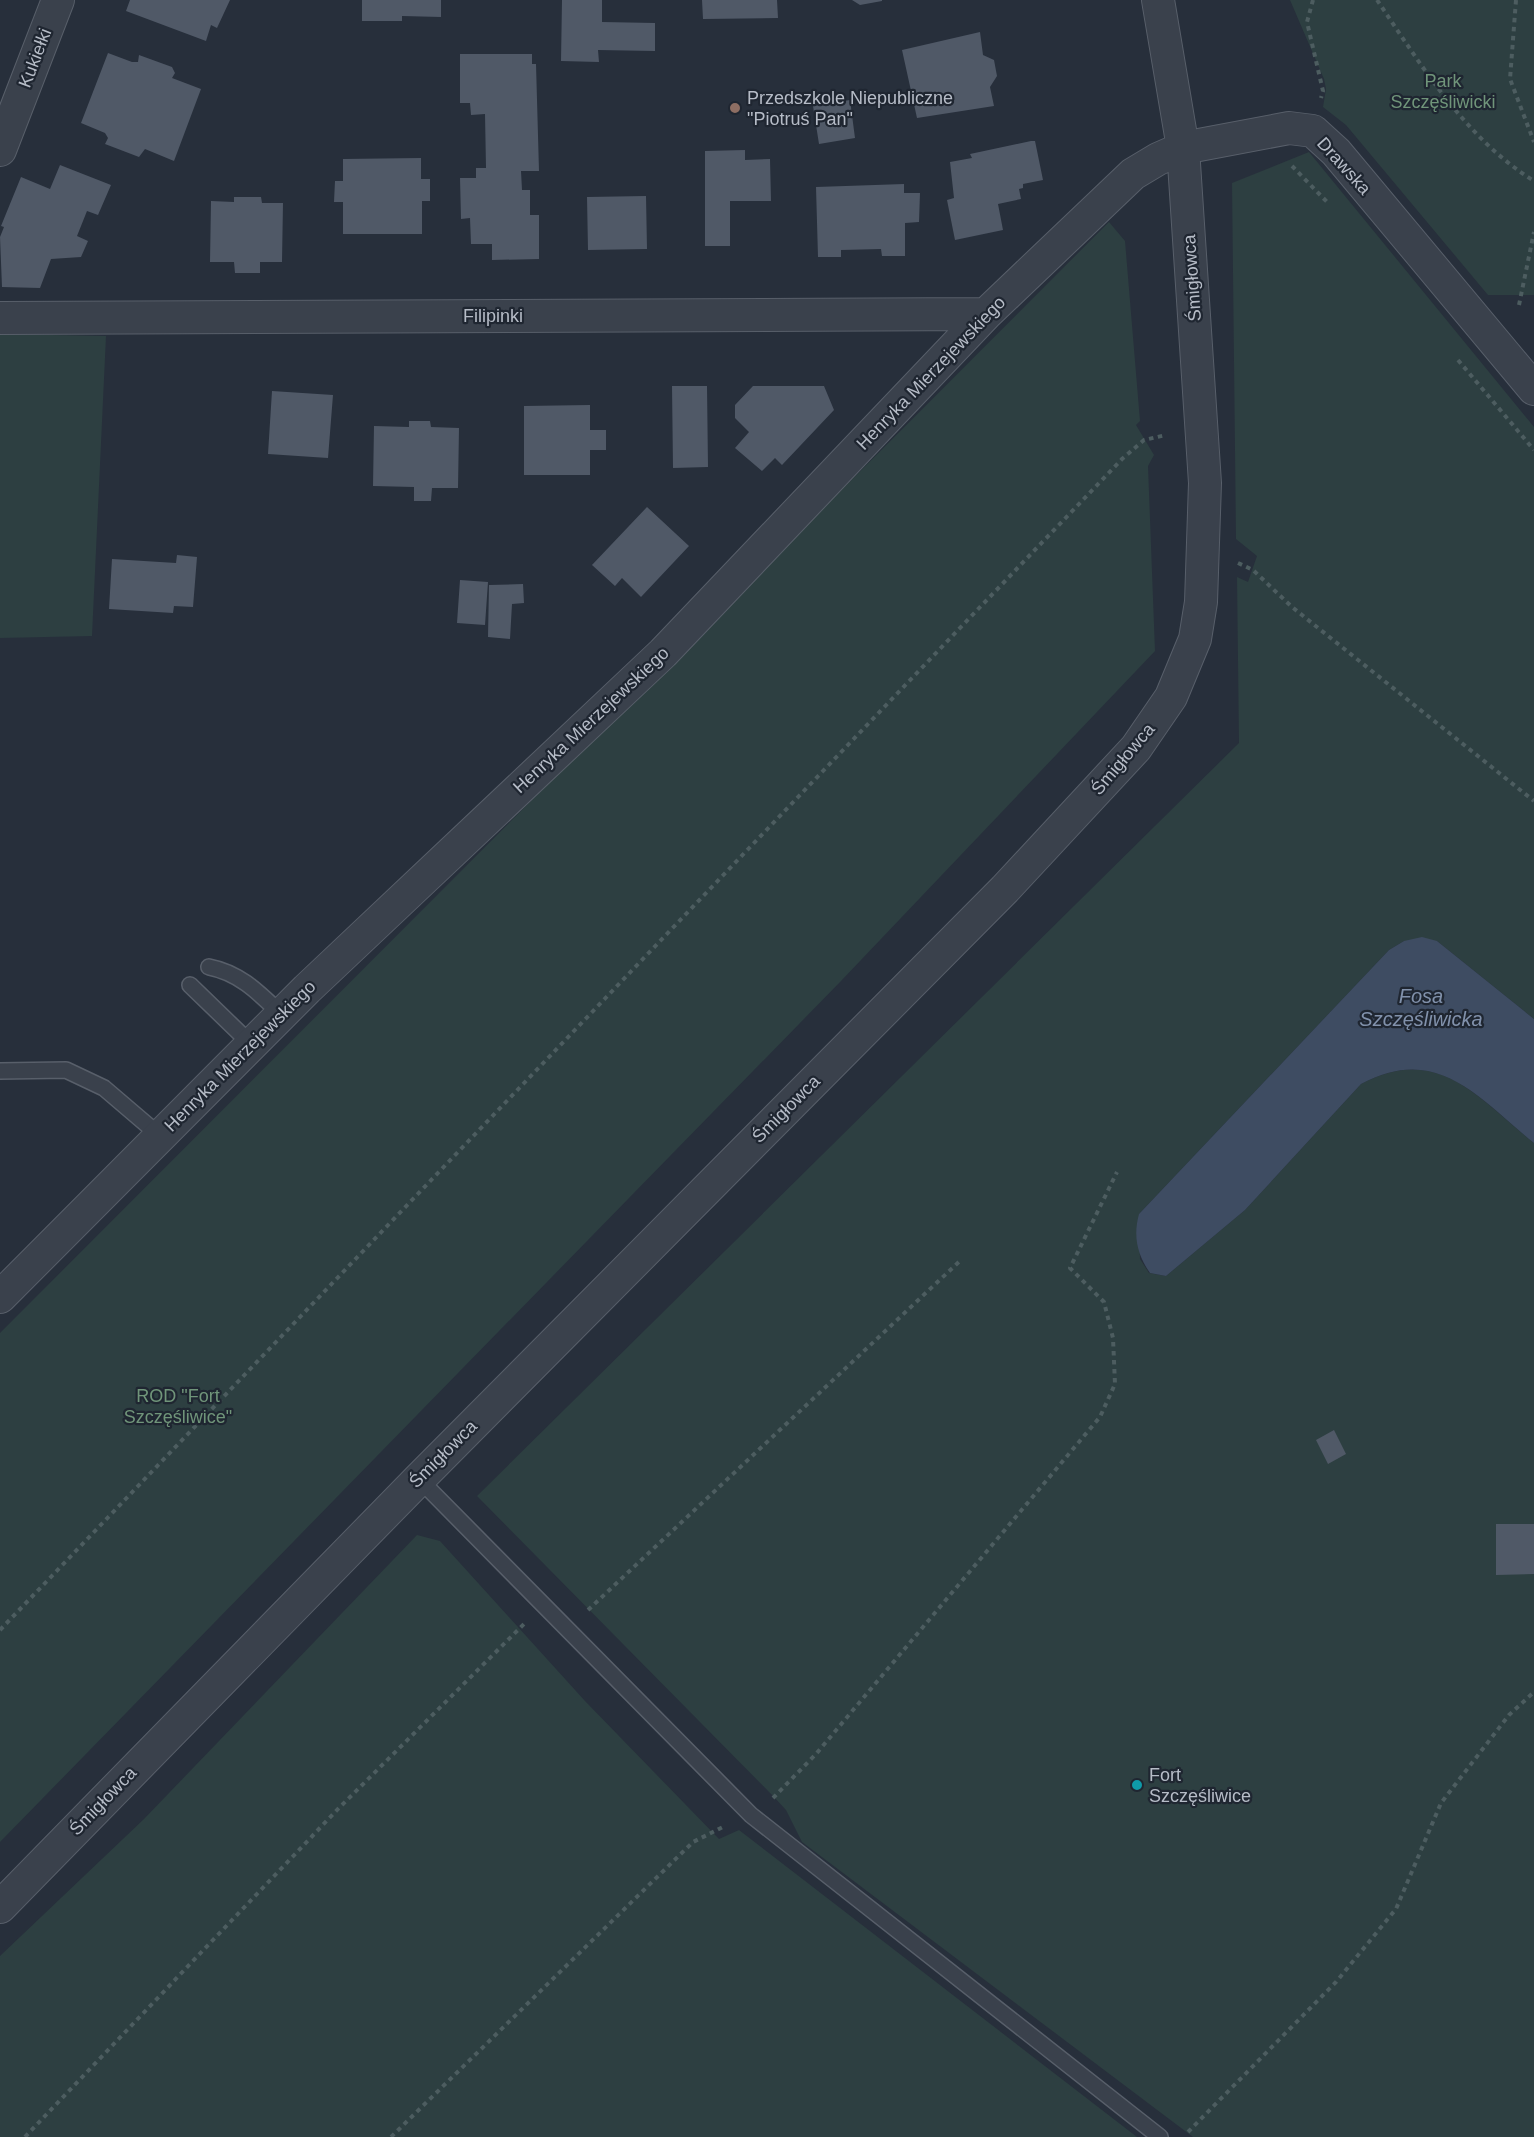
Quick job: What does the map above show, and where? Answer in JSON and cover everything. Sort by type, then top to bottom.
[{"type":"street","name":"Kukiełki","points":[[0,150],[58,0]]},
{"type":"street","points":[[1158,0],[1184,148]]},
{"type":"street","name":"Drawska","points":[[1184,148],[1289,128],[1313,131],[1336,153],[1528,371]]},
{"type":"street","name":"Henryka Mierzejewskiego","points":[[0,1297],[287,1009],[663,653],[986,315],[1133,174],[1158,159],[1184,148]]},
{"type":"street","name":"Śmigłowca","points":[[0,1907],[419,1479],[1005,889],[1136,748],[1171,697],[1195,639],[1204,561],[1204,483],[1184,148]]},
{"type":"street","name":"Filipinki","points":[[0,318],[986,315]]},
{"type":"lane","points":[[209,967],[226,970],[287,1009]]},
{"type":"lane","points":[[190,985],[251,1044]]},
{"type":"lane","points":[[0,1071],[66,1070],[104,1088],[159,1135]]},
{"type":"lane","points":[[419,1479],[751,1815],[1160,2137]]},
{"type":"path","points":[[1314,0],[1307,22],[1323,92],[1321,100]]},
{"type":"path","points":[[1377,0],[1445,98],[1504,163],[1534,181]]},
{"type":"path","points":[[1516,0],[1510,79],[1534,142]]},
{"type":"path","points":[[1519,305],[1534,232]]},
{"type":"path","points":[[0,1630],[1122,459],[1144,440]]},
{"type":"path","points":[[1252,570],[1292,607],[1534,801]]},
{"type":"path","points":[[774,1797],[816,1754],[1100,1417],[1115,1384],[1113,1338],[1104,1302],[1070,1268],[1117,1172]]},
{"type":"path","points":[[588,1609],[962,1259]]},
{"type":"path","points":[[25,2137],[339,1808],[520,1628]]},
{"type":"path","points":[[1183,2137],[1336,1982],[1396,1909],[1441,1803],[1509,1714],[1534,1692]]},
{"type":"path","points":[[391,2137],[693,1842],[712,1832]]},
{"type":"green space","name":"Park Szczęśliwicki","points":[[1290,0],[1534,0],[1534,295],[1488,295],[1346,125],[1323,107],[1326,89],[1324,79]]},
{"type":"green space","points":[[1309,152],[1534,427],[1534,1019],[1437,941],[1404,941],[1389,950],[1139,1214],[1140,1259],[1149,1273],[1166,1276],[1245,1210],[1361,1084],[1388,1073],[1412,1069],[1435,1073],[1455,1081],[1475,1093],[1534,1143],[1534,2137],[1193,2137],[802,1842],[786,1810],[774,1797],[477,1496],[1239,743],[1237,577],[1248,582],[1257,556],[1236,539],[1232,183]]},
{"type":"green space","name":"ROD \"Fort Szczęśliwice\"","points":[[1109,222],[1125,241],[1140,421],[1136,425],[1154,455],[1148,466],[1155,651],[841,981],[0,1842],[0,1333]]},
{"type":"green space","points":[[0,334],[106,336],[92,636],[0,638]]},
{"type":"green space","points":[[417,1535],[440,1541],[585,1701],[719,1839],[739,1830],[1137,2137],[0,2137],[0,1956],[144,1819]]},
{"type":"water","name":"Fosa Szczęśliwicka","points":[[1422,937],[1437,941],[1534,1019],[1534,1143],[1475,1094],[1455,1081],[1435,1073],[1413,1070],[1388,1073],[1361,1084],[1245,1210],[1166,1276],[1150,1273],[1137,1245],[1136,1230],[1139,1214],[1389,950],[1404,941]]},
{"type":"building","points":[[130,0],[230,0],[217,28],[211,25],[206,41],[126,11]]},
{"type":"building","points":[[362,0],[441,0],[441,17],[402,16],[402,21],[362,21]]},
{"type":"building","points":[[562,0],[602,0],[602,22],[655,23],[655,51],[598,50],[599,62],[561,61]]},
{"type":"building","points":[[702,0],[777,0],[778,18],[703,19]]},
{"type":"building","points":[[852,0],[882,0],[882,1],[860,5]]},
{"type":"building","points":[[980,32],[983,55],[994,60],[997,76],[990,87],[994,106],[917,118],[902,50]]},
{"type":"building","points":[[108,53],[132,62],[138,62],[139,55],[172,67],[175,73],[172,78],[201,89],[174,161],[145,149],[139,157],[105,144],[108,138],[105,133],[81,123]]},
{"type":"building","points":[[460,54],[532,54],[532,64],[536,64],[539,171],[521,171],[522,190],[530,190],[530,215],[539,215],[539,259],[492,260],[492,244],[471,244],[470,218],[461,219],[460,178],[476,178],[476,168],[486,168],[485,114],[471,115],[470,103],[460,103]]},
{"type":"building","points":[[850,100],[855,138],[819,144],[813,106]]},
{"type":"building","points":[[1035,141],[1043,180],[1023,184],[1023,188],[1019,189],[1021,199],[998,204],[1003,230],[955,240],[947,200],[954,198],[950,162],[972,158],[970,154]]},
{"type":"building","points":[[745,150],[745,160],[770,159],[771,201],[730,201],[730,246],[705,246],[705,151]]},
{"type":"building","points":[[421,158],[421,179],[430,179],[430,201],[422,201],[422,234],[343,234],[343,202],[334,202],[335,181],[343,181],[343,159]]},
{"type":"building","points":[[60,165],[111,185],[98,215],[87,211],[77,236],[88,241],[81,257],[51,259],[40,288],[2,287],[0,237],[4,227],[1,226],[21,177],[50,189]]},
{"type":"building","points":[[904,184],[904,193],[920,193],[919,222],[905,223],[905,256],[882,256],[881,249],[841,250],[841,257],[818,257],[816,187]]},
{"type":"building","points":[[646,196],[647,249],[588,250],[587,197]]},
{"type":"building","points":[[234,197],[261,197],[262,203],[283,203],[282,262],[260,262],[260,273],[235,273],[234,262],[210,262],[211,201],[234,202]]},
{"type":"building","points":[[672,386],[707,386],[708,467],[673,468]]},
{"type":"building","points":[[753,386],[824,386],[834,410],[782,465],[775,458],[762,471],[735,448],[749,432],[735,418],[735,405]]},
{"type":"building","points":[[272,391],[333,395],[328,458],[268,454]]},
{"type":"building","points":[[590,405],[590,430],[606,430],[606,450],[590,450],[590,475],[524,475],[524,406]]},
{"type":"building","points":[[409,421],[430,421],[431,427],[459,428],[458,488],[432,488],[431,501],[414,501],[414,487],[373,486],[374,426],[409,427]]},
{"type":"building","points":[[647,507],[689,546],[641,597],[622,578],[615,586],[592,565]]},
{"type":"building","points":[[177,555],[197,557],[193,607],[174,606],[173,613],[109,609],[112,559],[176,563]]},
{"type":"building","points":[[460,580],[488,582],[485,625],[457,623]]},
{"type":"building","points":[[523,584],[524,603],[512,604],[510,639],[488,637],[489,585]]},
{"type":"building","points":[[1334,1430],[1346,1454],[1328,1464],[1316,1440]]},
{"type":"building","points":[[1496,1524],[1534,1524],[1534,1574],[1496,1575]]},
{"type":"place","name":"Przedszkole Niepubliczne \"Piotruś Pan\"","points":[[735,108]]},
{"type":"place","name":"Fort Szczęśliwice","points":[[1137,1785]]}]
